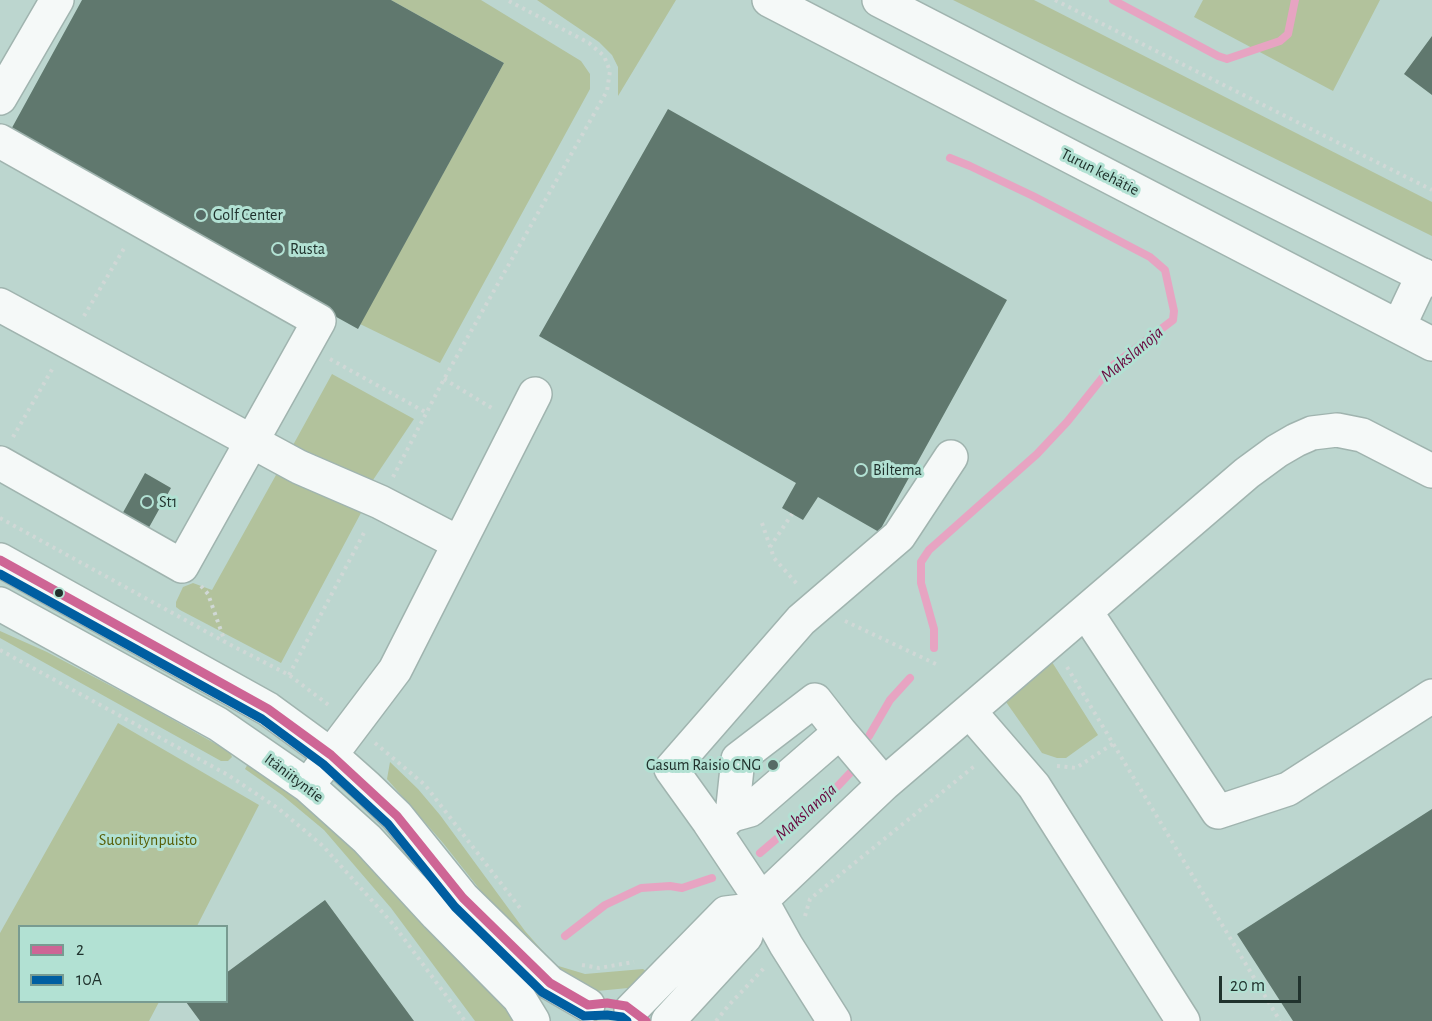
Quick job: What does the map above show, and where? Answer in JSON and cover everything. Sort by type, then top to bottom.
[{"type":"main road","points":[[0,98],[57,0]]},
{"type":"main road","name":"Turun kehätie","points":[[769,0],[1432,344]]},
{"type":"main road","points":[[879,0],[1427,278],[1399,327]]},
{"type":"main road","points":[[0,141],[319,321],[182,566],[0,464]]},
{"type":"main road","points":[[0,305],[299,468],[381,502],[459,543]]},
{"type":"main road","points":[[308,786],[395,670],[534,394]]},
{"type":"main road","points":[[0,560],[268,709],[331,755],[368,786],[397,816],[463,898],[550,983],[575,1013],[607,1002],[626,1006],[638,1015],[663,975],[726,913],[756,905],[884,784],[1247,473],[1296,440],[1312,433],[1337,430],[1362,435],[1432,471]]},
{"type":"main road","points":[[834,1021],[786,945],[756,905],[723,822],[671,769],[801,620],[899,536],[951,457]]},
{"type":"main road","name":"Itäniityntie","points":[[0,604],[218,724],[308,786],[367,839],[437,915],[519,998],[533,1021]]},
{"type":"main road","points":[[1086,612],[1218,812],[1288,789],[1432,696]]},
{"type":"main road","points":[[723,822],[738,759],[815,700],[884,784]]},
{"type":"main road","points":[[970,712],[1034,786],[1183,1021]]},
{"type":"main road","points":[[723,822],[750,810],[840,732]]},
{"type":"main road","points":[[669,1021],[746,936],[756,905]]},
{"type":"path","points":[[289,675],[444,379],[607,91],[610,71],[604,56],[589,43],[507,0]]},
{"type":"path","points":[[1055,0],[1432,190]]},
{"type":"path","points":[[444,379],[519,424]]},
{"type":"path","points":[[770,547],[792,514]]},
{"type":"path","points":[[0,518],[289,675],[318,697]]},
{"type":"path","points":[[182,566],[208,594],[225,642]]},
{"type":"path","points":[[0,650],[228,776],[279,809],[323,846],[393,924],[465,1021]]},
{"type":"path","points":[[1063,661],[1280,1021]]},
{"type":"path","points":[[1049,765],[1076,768],[1114,743]]},
{"type":"path","points":[[716,1021],[801,928],[810,899],[1000,745]]},
{"type":"path","points":[[394,758],[425,785],[525,915]]},
{"type":"path","points":[[573,964],[599,968],[645,962],[663,975]]},
{"type":"green space","points":[[391,0],[481,0],[581,61],[590,74],[590,89],[440,363],[360,324],[504,63]]},
{"type":"green space","points":[[537,0],[676,0],[618,96],[618,67],[612,55],[599,42]]},
{"type":"green space","points":[[953,0],[1034,0],[1432,202],[1432,236]]},
{"type":"green space","points":[[1203,0],[1380,0],[1333,91],[1194,17]]},
{"type":"green space","points":[[332,374],[414,419],[371,483],[292,447]]},
{"type":"green space","points":[[276,475],[289,477],[362,511],[281,663],[176,607],[183,587],[193,583],[212,590]]},
{"type":"green space","points":[[0,631],[47,652],[145,704],[230,752],[232,757],[228,761],[221,761],[0,638]]},
{"type":"green space","points":[[1052,662],[1098,735],[1066,758],[1057,758],[1042,753],[1006,702]]},
{"type":"green space","name":"Suoniitynpuisto","points":[[118,723],[259,805],[198,925],[18,925],[18,1003],[158,1003],[149,1021],[0,1021],[0,933]]},
{"type":"green space","points":[[249,762],[329,820],[482,974],[517,1021],[475,1021],[391,908],[324,830],[282,795],[245,769]]},
{"type":"green space","points":[[390,762],[418,789],[440,815],[525,931],[555,965],[585,974],[643,969],[649,973],[628,988],[597,991],[571,987],[511,929],[443,843],[387,779]]},
{"type":"building","points":[[82,0],[391,0],[504,63],[358,329],[8,135]]},
{"type":"building","points":[[1432,36],[1432,95],[1404,74]]},
{"type":"building","name":"Biltema","points":[[668,109],[1007,300],[879,532],[818,497],[803,520],[782,508],[796,483],[539,336]]},
{"type":"building","points":[[145,473],[171,488],[142,540],[116,525]]},
{"type":"building","points":[[1432,809],[1432,1021],[1293,1021],[1237,934]]},
{"type":"building","points":[[325,900],[414,1021],[200,1021],[187,1003],[228,1003],[228,972]]},
{"type":"waterway","name":"Makslanoja","points":[[1113,0],[1227,59],[1280,41],[1288,34],[1295,0]]},
{"type":"waterway","name":"Makslanoja","points":[[934,648],[934,629],[921,583],[921,562],[929,550],[1037,454],[1067,422],[1111,367],[1173,320],[1174,311],[1165,270],[1150,257],[1033,196],[950,158]]},
{"type":"waterway","name":"Makslanoja","points":[[869,736],[890,700],[910,678]]},
{"type":"waterway","name":"Makslanoja","points":[[760,853],[835,789],[852,771]]},
{"type":"waterway","name":"Makslanoja","points":[[565,936],[605,905],[641,888],[670,886],[682,888],[712,878]]},
{"type":"transit line","name":"2","points":[[0,560],[268,709],[331,755],[397,816],[463,898],[550,983],[588,1005],[607,1003],[626,1006],[646,1021]]},
{"type":"transit line","name":"10A","points":[[0,574],[262,719],[323,764],[388,824],[455,907],[542,992],[584,1016],[607,1015],[622,1017],[627,1021]]},
{"type":"place","name":"Golf Center","points":[[201,215]]},
{"type":"place","name":"Rusta","points":[[278,249]]},
{"type":"place","name":"Biltema","points":[[861,470]]},
{"type":"place","name":"St1","points":[[147,502]]},
{"type":"place","name":"Gasum Raisio CNG","points":[[773,765]]}]
